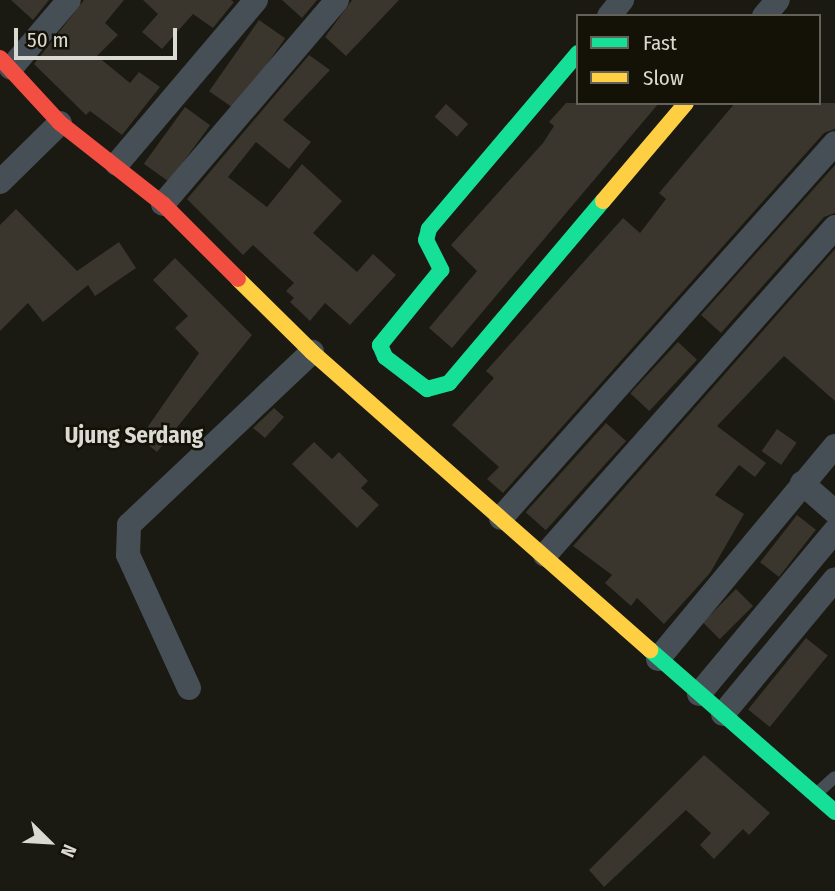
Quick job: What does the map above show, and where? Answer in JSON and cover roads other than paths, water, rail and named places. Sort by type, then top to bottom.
[{"type":"main road","points":[[576,55],[429,229],[426,240],[441,270],[380,345],[385,357],[428,389],[449,383],[680,105]]},
{"type":"main road","points":[[6,63],[60,123],[117,164],[163,204],[312,352],[835,812]]},
{"type":"street","points":[[6,63],[69,0]]},
{"type":"street","points":[[117,164],[256,0]]},
{"type":"street","points":[[163,204],[337,0]]},
{"type":"street","points":[[611,14],[622,0]]},
{"type":"street","points":[[766,14],[778,0]]},
{"type":"street","points":[[0,182],[60,123]]},
{"type":"street","points":[[501,518],[835,143]]},
{"type":"street","points":[[545,555],[835,227]]},
{"type":"street","points":[[188,688],[128,555],[129,525],[312,352]]},
{"type":"street","points":[[658,659],[835,446]]},
{"type":"street","points":[[802,483],[835,512]]},
{"type":"street","points":[[699,694],[835,531]]},
{"type":"street","points":[[723,714],[835,579]]},
{"type":"lane","points":[[816,794],[835,777]]},
{"type":"district","name":"Ujung Serdang","points":[[134,435]]}]
